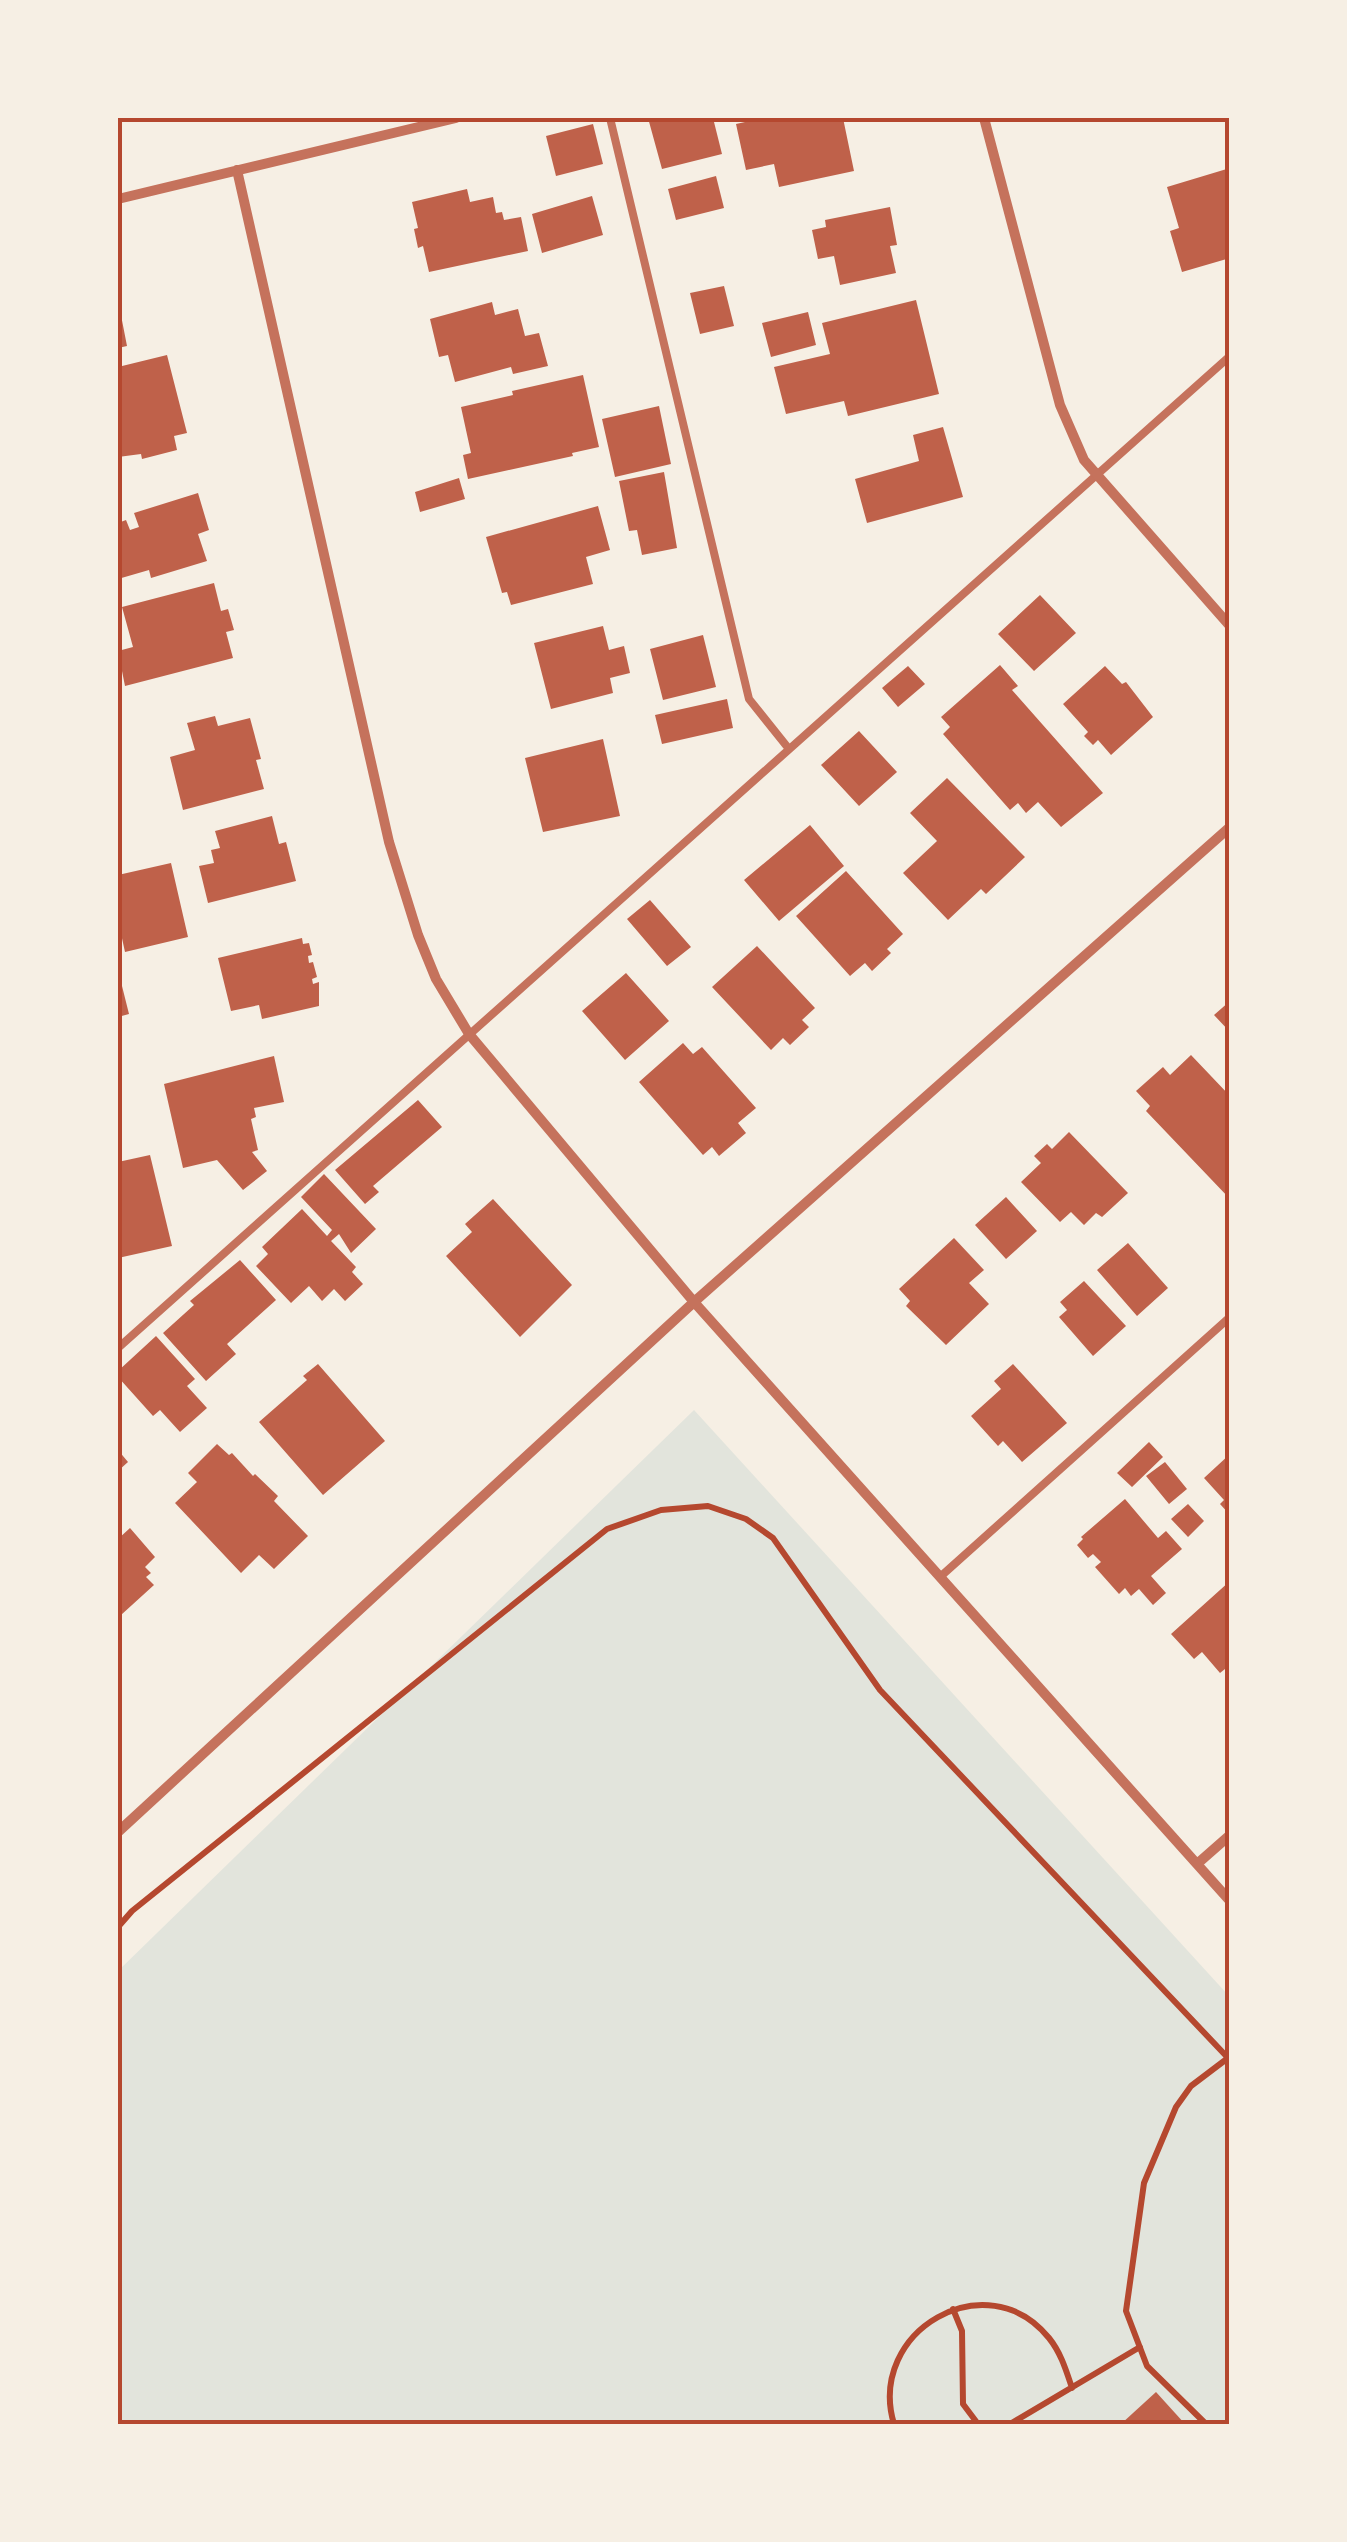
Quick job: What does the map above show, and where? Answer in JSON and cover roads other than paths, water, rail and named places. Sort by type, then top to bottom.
[{"type":"street","points":[[118,198],[456,118]]},
{"type":"street","points":[[984,118],[1060,405],[1084,460],[1230,626]]},
{"type":"street","points":[[238,170],[389,842],[436,979],[468,1034],[694,1302],[1230,1901]]},
{"type":"street","points":[[118,1832],[694,1302],[1230,827]]},
{"type":"street","points":[[1197,1864],[1230,1835]]},
{"type":"lane","points":[[610,118],[749,699],[789,749]]},
{"type":"lane","points":[[118,1348],[1230,356]]},
{"type":"lane","points":[[940,1577],[1230,1317]]}]
